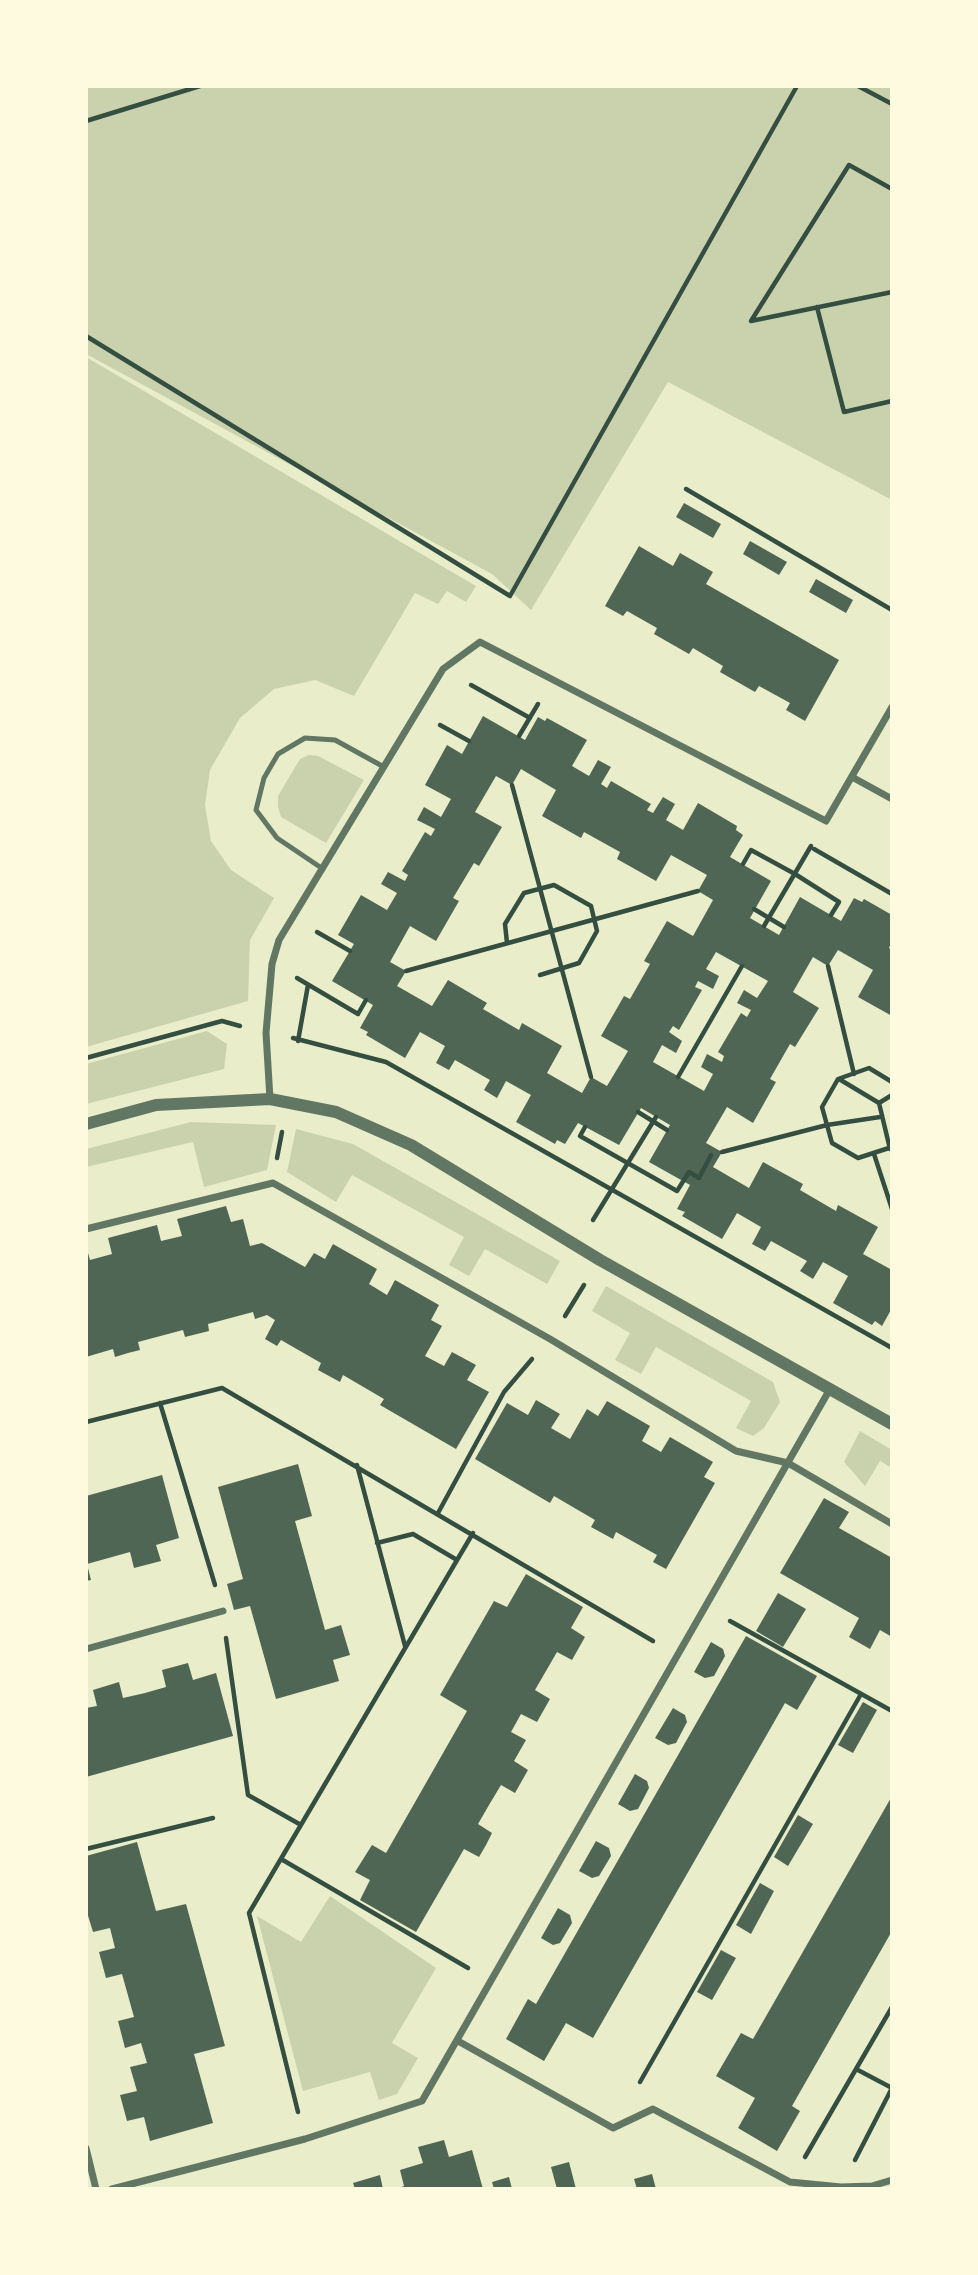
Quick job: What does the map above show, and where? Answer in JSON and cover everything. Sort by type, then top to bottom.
[{"type":"street","points":[[270,1099],[266,1033],[272,964],[279,940],[443,669],[480,642],[826,821],[892,707]]},
{"type":"street","points":[[852,776],[892,799]]},
{"type":"street","points":[[86,1124],[156,1105],[270,1099],[336,1112],[411,1145],[600,1260],[892,1424]]},
{"type":"street","points":[[86,1228],[273,1183],[550,1339],[736,1451],[788,1463],[892,1524]]},
{"type":"street","points":[[112,2189],[305,2139],[422,2101],[830,1389]]},
{"type":"street","points":[[86,1649],[223,1611]]},
{"type":"street","points":[[458,2041],[613,2128],[653,2109],[790,2182],[841,2187],[872,2186],[892,2180]]},
{"type":"street","points":[[86,2148],[96,2189]]},
{"type":"lane","points":[[323,869],[276,838],[256,810],[264,778],[273,762],[278,754],[304,738],[335,740],[384,766]]},
{"type":"path","points":[[86,121],[200,86]]},
{"type":"path","points":[[86,336],[510,596],[797,86]]},
{"type":"path","points":[[858,86],[892,104]]},
{"type":"path","points":[[892,189],[849,165],[751,321],[892,292]]},
{"type":"path","points":[[817,307],[844,412],[892,401]]},
{"type":"path","points":[[686,489],[892,610]]},
{"type":"path","points":[[443,669],[530,718]]},
{"type":"path","points":[[519,736],[551,681]]},
{"type":"path","points":[[512,785],[591,1077]]},
{"type":"path","points":[[764,926],[826,821]]},
{"type":"path","points":[[811,847],[892,894]]},
{"type":"path","points":[[743,864],[751,850],[795,874],[839,902],[831,915]]},
{"type":"path","points":[[507,943],[505,924],[524,893],[554,885],[591,906],[597,932],[579,963],[540,975]]},
{"type":"path","points":[[405,971],[698,891]]},
{"type":"path","points":[[754,909],[784,927]]},
{"type":"path","points":[[292,917],[350,951]]},
{"type":"path","points":[[272,964],[358,1014],[366,1000]]},
{"type":"path","points":[[678,1077],[742,966]]},
{"type":"path","points":[[828,966],[854,1074]]},
{"type":"path","points":[[86,1058],[222,1021],[386,1062],[892,1348]]},
{"type":"path","points":[[879,1102],[880,1117],[891,1149],[858,1158],[832,1143],[822,1107],[838,1079],[869,1069],[892,1082]]},
{"type":"path","points":[[838,1079],[879,1102]]},
{"type":"path","points":[[879,1102],[892,1095]]},
{"type":"path","points":[[638,1112],[654,1119],[667,1130]]},
{"type":"path","points":[[722,1152],[827,1125],[880,1117]]},
{"type":"path","points":[[578,1246],[654,1119]]},
{"type":"path","points":[[585,1127],[580,1136],[677,1191],[689,1172],[699,1178],[711,1155]]},
{"type":"path","points":[[874,1154],[892,1209]]},
{"type":"path","points":[[438,1513],[504,1392],[550,1339],[600,1260]]},
{"type":"path","points":[[86,1422],[222,1388],[678,1655]]},
{"type":"path","points":[[357,1465],[405,1647]]},
{"type":"path","points":[[305,2139],[249,1913],[473,1533]]},
{"type":"path","points":[[377,1543],[414,1534],[457,1560]]},
{"type":"path","points":[[705,1606],[892,1711]]},
{"type":"path","points":[[613,2128],[861,1694]]},
{"type":"path","points":[[86,1849],[213,1818]]},
{"type":"path","points":[[281,1859],[492,1982]]},
{"type":"path","points":[[790,2182],[892,2007]]},
{"type":"path","points":[[841,2187],[892,2088],[856,2069]]},
{"type":"green space","points":[[86,86],[892,86],[892,500],[668,382],[531,610],[492,574],[86,354]]},
{"type":"green space","points":[[86,357],[476,586],[466,602],[447,591],[438,604],[415,593],[354,696],[315,680],[274,689],[240,718],[210,770],[205,805],[211,841],[231,870],[274,898],[250,940],[248,1001],[86,1047]]},
{"type":"green space","points":[[309,755],[318,756],[364,780],[326,843],[281,817],[278,807],[278,796],[300,759]]},
{"type":"green space","points":[[207,1031],[227,1044],[224,1069],[86,1104],[86,1064]]},
{"type":"green space","points":[[191,1122],[276,1125],[267,1170],[204,1187],[193,1142],[86,1167],[86,1149]]},
{"type":"green space","points":[[296,1129],[353,1144],[560,1261],[547,1284],[485,1249],[469,1276],[449,1265],[464,1237],[352,1175],[336,1202],[287,1172]]},
{"type":"green space","points":[[606,1286],[773,1382],[780,1402],[764,1428],[753,1436],[736,1428],[751,1401],[656,1347],[641,1374],[615,1360],[630,1333],[592,1311]]},
{"type":"green space","points":[[860,1431],[892,1450],[892,1468],[880,1461],[865,1486],[844,1462]]},
{"type":"green space","points":[[330,1896],[436,1968],[392,2043],[418,2058],[397,2094],[379,2100],[370,2072],[303,2091],[257,1916],[301,1942]]},
{"type":"building","points":[[684,503],[721,524],[713,538],[676,517]]},
{"type":"building","points":[[750,541],[787,562],[779,575],[743,554]]},
{"type":"building","points":[[639,546],[673,566],[680,553],[713,572],[706,584],[839,660],[805,721],[786,710],[790,703],[759,686],[755,692],[720,672],[723,666],[693,648],[689,654],[654,634],[657,628],[627,611],[623,616],[605,606]]},
{"type":"building","points":[[816,579],[853,600],[846,613],[809,592]]},
{"type":"building","points":[[483,716],[525,740],[538,717],[545,721],[547,718],[587,740],[572,766],[589,776],[598,760],[611,767],[601,784],[607,788],[611,781],[651,804],[647,810],[653,813],[663,797],[675,804],[666,820],[683,830],[698,803],[737,826],[736,830],[743,835],[730,857],[771,881],[750,918],[779,935],[800,897],[841,921],[854,898],[862,902],[864,899],[892,915],[892,941],[889,948],[892,950],[892,1016],[858,997],[873,970],[838,950],[828,966],[813,957],[793,992],[819,1008],[795,1047],[790,1044],[770,1079],[776,1082],[753,1123],[727,1107],[706,1143],[722,1152],[713,1167],[749,1188],[763,1162],[803,1184],[800,1190],[836,1211],[838,1205],[878,1227],[863,1254],[892,1270],[892,1308],[882,1326],[875,1321],[872,1325],[833,1303],[848,1276],[823,1262],[813,1279],[800,1271],[807,1261],[771,1241],[765,1251],[752,1244],[761,1227],[737,1213],[722,1239],[682,1216],[685,1212],[677,1209],[690,1185],[649,1162],[670,1125],[641,1108],[619,1145],[578,1123],[565,1144],[557,1140],[555,1144],[516,1122],[531,1095],[506,1081],[497,1098],[484,1090],[490,1080],[455,1060],[449,1070],[436,1063],[445,1046],[420,1032],[405,1058],[366,1035],[368,1032],[360,1028],[373,1005],[332,981],[354,944],[338,935],[361,895],[387,910],[397,893],[381,884],[388,872],[405,881],[408,875],[402,871],[425,832],[431,836],[435,829],[417,820],[424,807],[441,817],[451,799],[425,785],[447,745],[462,754]],"holes":[[[521,769],[556,790],[542,816],[581,838],[584,832],[620,852],[617,859],[656,881],[671,855],[707,875],[698,891],[713,900],[693,936],[667,921],[644,961],[650,964],[630,999],[624,996],[601,1036],[628,1051],[607,1086],[591,1077],[582,1093],[547,1073],[562,1046],[522,1023],[519,1030],[483,1009],[487,1003],[448,980],[432,1006],[397,986],[406,971],[390,962],[410,926],[436,941],[459,901],[453,898],[474,863],[479,866],[502,827],[475,812],[496,776],[512,785]],[[716,952],[768,981],[757,998],[744,990],[737,1003],[751,1010],[747,1017],[741,1013],[718,1052],[724,1056],[722,1062],[707,1054],[701,1067],[713,1074],[704,1091],[653,1062],[662,1045],[676,1053],[682,1041],[669,1032],[673,1026],[679,1030],[702,990],[695,987],[698,981],[713,989],[719,976],[706,969]]]},
{"type":"building","points":[[226,1206],[231,1222],[243,1219],[250,1246],[262,1243],[305,1267],[314,1253],[325,1259],[333,1244],[377,1269],[369,1284],[387,1295],[395,1280],[439,1305],[431,1320],[442,1326],[425,1356],[444,1366],[452,1352],[476,1365],[467,1380],[489,1392],[456,1449],[380,1405],[384,1399],[343,1375],[340,1382],[318,1370],[321,1363],[281,1340],[277,1346],[265,1339],[275,1320],[267,1315],[255,1319],[253,1312],[208,1324],[209,1331],[185,1337],[183,1330],[138,1342],[140,1350],[115,1357],[113,1349],[86,1357],[86,1246],[90,1260],[112,1254],[108,1238],[157,1225],[161,1241],[182,1236],[177,1219]]},
{"type":"building","points":[[536,1400],[560,1414],[551,1428],[570,1439],[587,1409],[598,1416],[607,1401],[650,1426],[642,1441],[661,1452],[670,1437],[713,1462],[704,1477],[715,1483],[666,1569],[653,1562],[657,1555],[616,1532],[613,1539],[591,1527],[595,1520],[554,1496],[550,1503],[475,1459],[507,1403],[528,1415]]},
{"type":"building","points":[[298,1464],[312,1516],[295,1521],[325,1630],[341,1625],[350,1655],[333,1660],[339,1681],[276,1699],[250,1606],[234,1610],[227,1584],[243,1579],[218,1487]]},
{"type":"building","points":[[162,1475],[179,1538],[156,1545],[161,1561],[134,1568],[130,1552],[87,1564],[91,1580],[86,1581],[86,1496]]},
{"type":"building","points":[[824,1498],[849,1512],[839,1528],[892,1558],[892,1637],[880,1630],[870,1649],[849,1637],[859,1618],[780,1573]]},
{"type":"building","points":[[526,1574],[583,1607],[571,1628],[585,1637],[572,1660],[557,1652],[535,1690],[550,1699],[537,1722],[521,1714],[511,1732],[526,1740],[514,1761],[528,1770],[515,1793],[501,1785],[478,1824],[492,1833],[486,1845],[479,1857],[464,1849],[416,1932],[360,1900],[370,1880],[355,1872],[372,1845],[386,1853],[467,1711],[440,1695],[494,1601],[507,1607]]},
{"type":"building","points":[[778,1593],[806,1609],[783,1647],[756,1631]]},
{"type":"building","points":[[746,1636],[817,1676],[797,1710],[785,1703],[593,2038],[566,2023],[544,2061],[506,2039],[528,1999],[536,2004]]},
{"type":"building","points":[[711,1642],[723,1649],[725,1656],[714,1676],[705,1678],[694,1672]]},
{"type":"building","points":[[188,1663],[193,1680],[216,1673],[233,1736],[86,1777],[86,1708],[97,1706],[93,1690],[119,1682],[123,1698],[145,1693],[166,1687],[162,1670]]},
{"type":"building","points":[[863,1702],[877,1710],[853,1753],[838,1745]]},
{"type":"building","points":[[673,1708],[685,1715],[687,1722],[676,1743],[668,1745],[655,1738]]},
{"type":"building","points":[[635,1774],[647,1781],[649,1788],[638,1809],[630,1811],[618,1804]]},
{"type":"building","points":[[892,1796],[892,1931],[792,2106],[800,2111],[777,2151],[738,2128],[755,2098],[716,2076],[741,2033],[753,2039]]},
{"type":"building","points":[[798,1815],[813,1824],[788,1866],[774,1857]]},
{"type":"building","points":[[596,1841],[609,1848],[611,1856],[599,1876],[592,1878],[579,1871]]},
{"type":"building","points":[[137,1842],[156,1911],[186,1904],[225,2046],[194,2054],[213,2123],[150,2141],[144,2117],[127,2121],[120,2095],[137,2091],[130,2067],[147,2063],[141,2043],[125,2048],[118,2021],[134,2017],[122,1974],[106,1978],[99,1952],[115,1948],[110,1928],[93,1932],[86,1909],[86,1856]]},
{"type":"building","points":[[760,1883],[774,1891],[751,1934],[736,1925]]},
{"type":"building","points":[[558,1908],[570,1915],[572,1923],[560,1943],[553,1945],[541,1938]]},
{"type":"building","points":[[721,1950],[736,1958],[712,2000],[697,1992]]},
{"type":"building","points":[[444,2140],[449,2157],[472,2150],[483,2189],[396,2189],[404,2186],[400,2170],[423,2163],[418,2147]]},
{"type":"building","points":[[569,2162],[576,2189],[557,2189],[551,2167]]},
{"type":"building","points":[[652,2174],[656,2189],[637,2189],[634,2179]]},
{"type":"building","points":[[380,2175],[383,2189],[355,2189],[353,2183]]},
{"type":"building","points":[[509,2177],[512,2189],[494,2189],[492,2182]]}]
